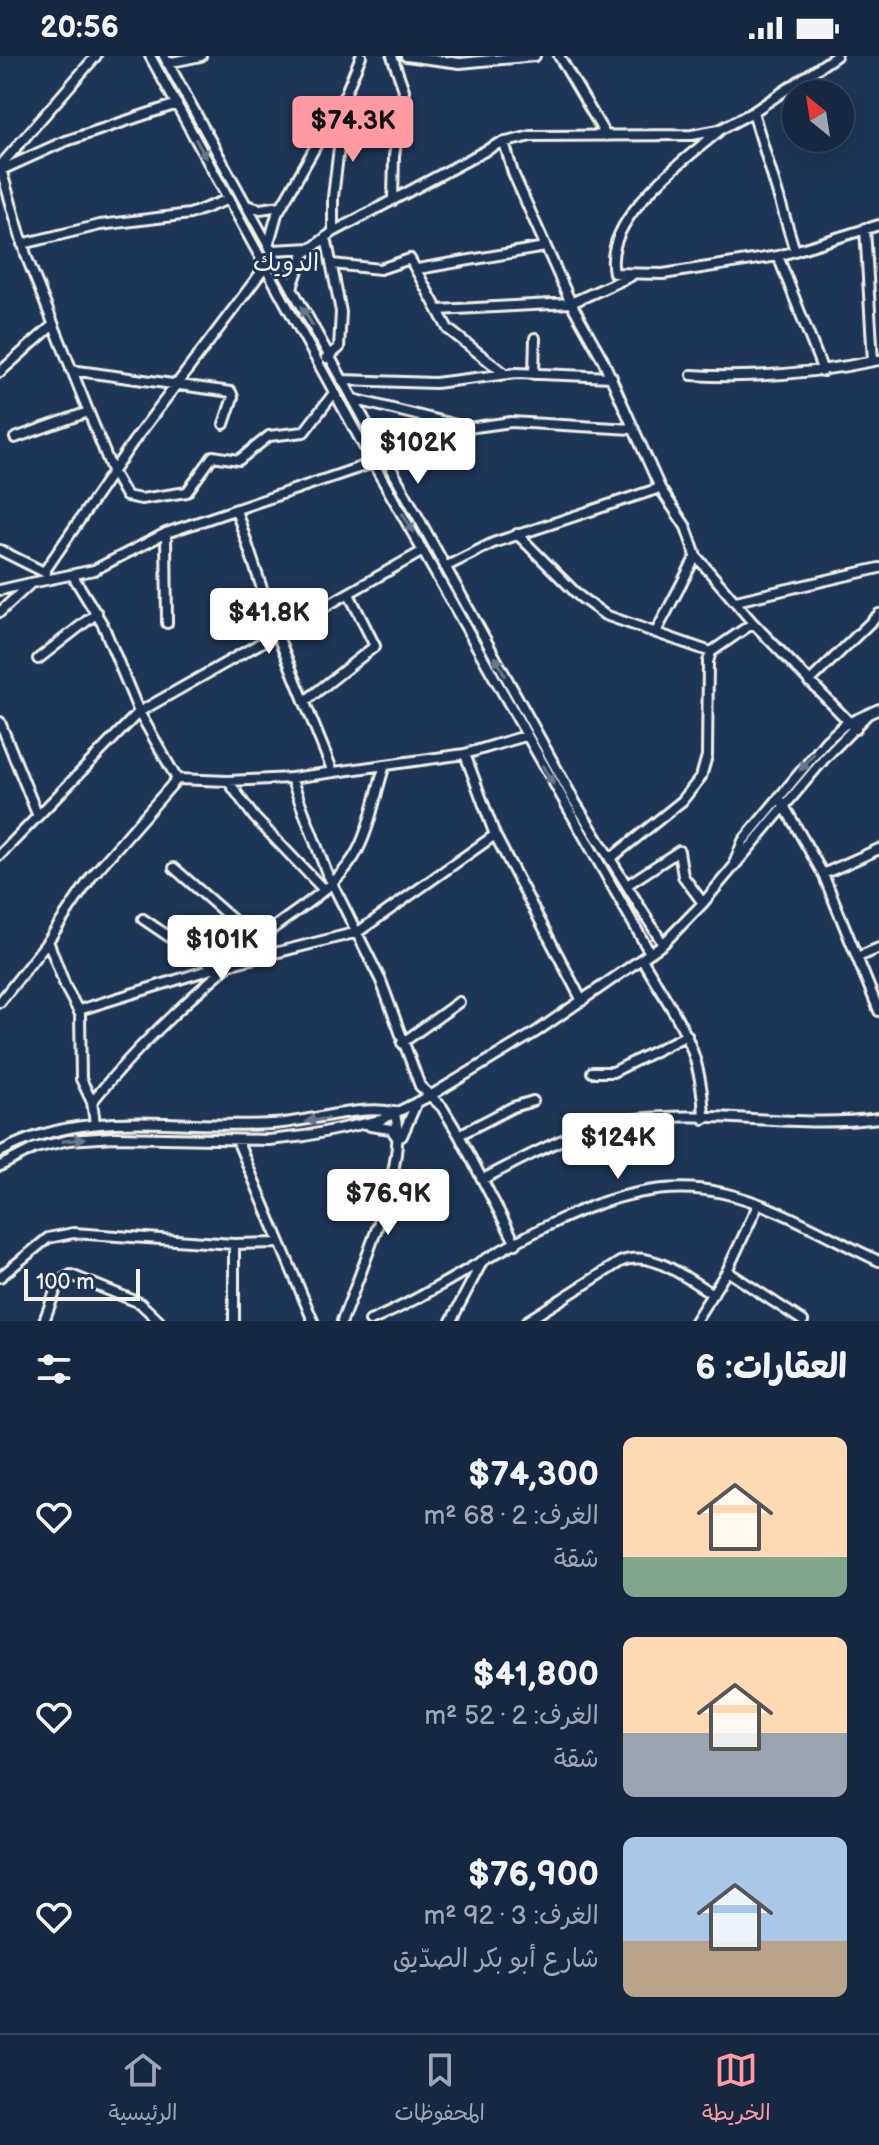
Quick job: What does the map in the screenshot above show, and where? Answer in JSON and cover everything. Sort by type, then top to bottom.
[{"type":"street","points":[[0,167],[96,56]]},
{"type":"street","points":[[150,56],[525,736],[650,953]]},
{"type":"street","points":[[201,56],[166,59],[520,704],[663,944]]},
{"type":"street","points":[[270,247],[273,223],[345,95],[361,56]]},
{"type":"street","points":[[392,56],[404,90],[394,156],[393,198]]},
{"type":"street","points":[[406,56],[452,63],[535,56]]},
{"type":"street","points":[[559,56],[606,136]]},
{"type":"street","points":[[836,56],[753,112],[719,130],[651,191],[623,225],[613,270],[616,274],[663,274],[778,256],[879,225]]},
{"type":"street","points":[[318,363],[340,346],[341,328],[329,234],[345,95]]},
{"type":"street","points":[[0,167],[63,142],[177,104]]},
{"type":"street","points":[[753,112],[795,251]]},
{"type":"street","points":[[292,289],[298,264],[311,248],[329,234],[504,142],[531,136],[692,135],[719,130]]},
{"type":"street","points":[[504,142],[513,173],[545,247],[571,303],[612,377],[660,488],[686,527],[696,556],[753,623],[853,726]]},
{"type":"street","points":[[0,167],[22,244],[71,370],[113,473],[123,492],[133,499],[187,492],[213,456],[239,460],[269,436],[304,432],[334,393]]},
{"type":"street","points":[[221,184],[231,180]]},
{"type":"street","points":[[22,244],[100,225],[190,214],[229,199]]},
{"type":"street","points":[[246,205],[260,209],[282,206]]},
{"type":"street","points":[[692,375],[738,378],[823,371],[876,360],[865,228]]},
{"type":"street","points":[[270,247],[311,248]]},
{"type":"street","points":[[418,269],[545,247]]},
{"type":"street","points":[[778,256],[823,371]]},
{"type":"street","points":[[332,264],[380,269],[408,259],[418,269],[451,332],[505,374]]},
{"type":"street","points":[[44,572],[266,266]]},
{"type":"street","points":[[438,310],[571,303],[633,275]]},
{"type":"street","points":[[0,372],[53,325]]},
{"type":"street","points":[[534,374],[535,338]]},
{"type":"street","points":[[71,370],[231,392],[233,397],[224,424]]},
{"type":"street","points":[[342,380],[435,383],[505,374],[612,377]]},
{"type":"street","points":[[353,399],[468,428],[511,422],[632,429]]},
{"type":"street","points":[[15,438],[88,412]]},
{"type":"street","points":[[0,590],[73,576],[106,566],[166,533],[373,463]]},
{"type":"street","points":[[445,567],[517,534],[660,488]]},
{"type":"street","points":[[236,510],[277,634],[333,772]]},
{"type":"street","points":[[166,533],[167,623]]},
{"type":"street","points":[[517,534],[579,596],[605,615],[711,652]]},
{"type":"street","points":[[0,550],[56,578]]},
{"type":"street","points":[[1,853],[139,712],[423,551]]},
{"type":"street","points":[[656,632],[696,556]]},
{"type":"street","points":[[736,601],[879,568]]},
{"type":"street","points":[[73,576],[97,613],[139,712],[177,779]]},
{"type":"street","points":[[0,612],[31,583]]},
{"type":"street","points":[[304,702],[375,646],[349,594]]},
{"type":"street","points":[[38,659],[97,613]]},
{"type":"street","points":[[809,682],[879,614]]},
{"type":"street","points":[[610,859],[682,801],[701,777],[707,756],[705,681],[711,652],[753,623]]},
{"type":"street","points":[[512,709],[520,704]]},
{"type":"street","points":[[735,862],[743,841],[826,741],[875,714]]},
{"type":"street","points":[[0,722],[37,814]]},
{"type":"street","points":[[394,1112],[379,1109],[314,1120],[250,1125],[95,1123],[49,1130],[0,1152],[3,1164],[35,1148],[69,1140],[114,1137],[237,1140],[305,1136],[349,1128],[394,1112],[430,1096],[489,1062],[663,944],[751,848],[853,726]]},
{"type":"street","points":[[177,779],[228,781],[291,778],[465,754],[525,736]]},
{"type":"street","points":[[465,754],[495,835],[582,1001]]},
{"type":"street","points":[[92,1102],[122,1064],[258,942],[332,884],[358,848],[385,765]]},
{"type":"street","points":[[291,778],[332,884],[381,981],[420,1086],[459,1135],[516,1244]]},
{"type":"street","points":[[0,1002],[48,941],[92,876],[177,779]]},
{"type":"street","points":[[228,781],[254,817],[324,890]]},
{"type":"street","points":[[779,797],[823,874],[879,1011]]},
{"type":"street","points":[[79,1010],[215,968],[358,932],[495,835]]},
{"type":"street","points":[[823,874],[879,849]]},
{"type":"street","points":[[627,885],[679,851],[683,876],[703,903]]},
{"type":"street","points":[[174,868],[258,942]]},
{"type":"street","points":[[143,919],[215,968]]},
{"type":"street","points":[[48,941],[66,988],[79,1010],[81,1079],[92,1102],[95,1123]]},
{"type":"street","points":[[858,957],[879,948]]},
{"type":"street","points":[[642,959],[687,1035],[702,1074],[704,1119]]},
{"type":"street","points":[[402,1043],[459,1002]]},
{"type":"street","points":[[592,1072],[613,1072],[687,1035]]},
{"type":"street","points":[[459,1135],[513,1107],[533,1101]]},
{"type":"street","points":[[342,1321],[395,1171],[399,1144],[417,1102]]},
{"type":"street","points":[[394,1112],[399,1144]]},
{"type":"street","points":[[483,1179],[599,1127],[633,1120],[845,1122],[879,1118]]},
{"type":"street","points":[[349,1128],[391,1129],[399,1144]]},
{"type":"street","points":[[237,1140],[313,1321]]},
{"type":"street","points":[[370,1321],[583,1210],[642,1192],[708,1190],[758,1205],[879,1261]]},
{"type":"street","points":[[700,1319],[758,1205]]},
{"type":"street","points":[[0,1277],[38,1244],[59,1235],[234,1244],[279,1243]]},
{"type":"street","points":[[234,1244],[234,1321]]},
{"type":"street","points":[[527,1321],[620,1262],[634,1258],[655,1261],[713,1294]]},
{"type":"street","points":[[451,1321],[482,1262]]},
{"type":"street","points":[[727,1271],[803,1321]]},
{"type":"street","points":[[44,1321],[59,1281],[68,1275],[140,1303],[159,1321]]},
{"type":"district","name":"الدويك","points":[[286,263]]}]
